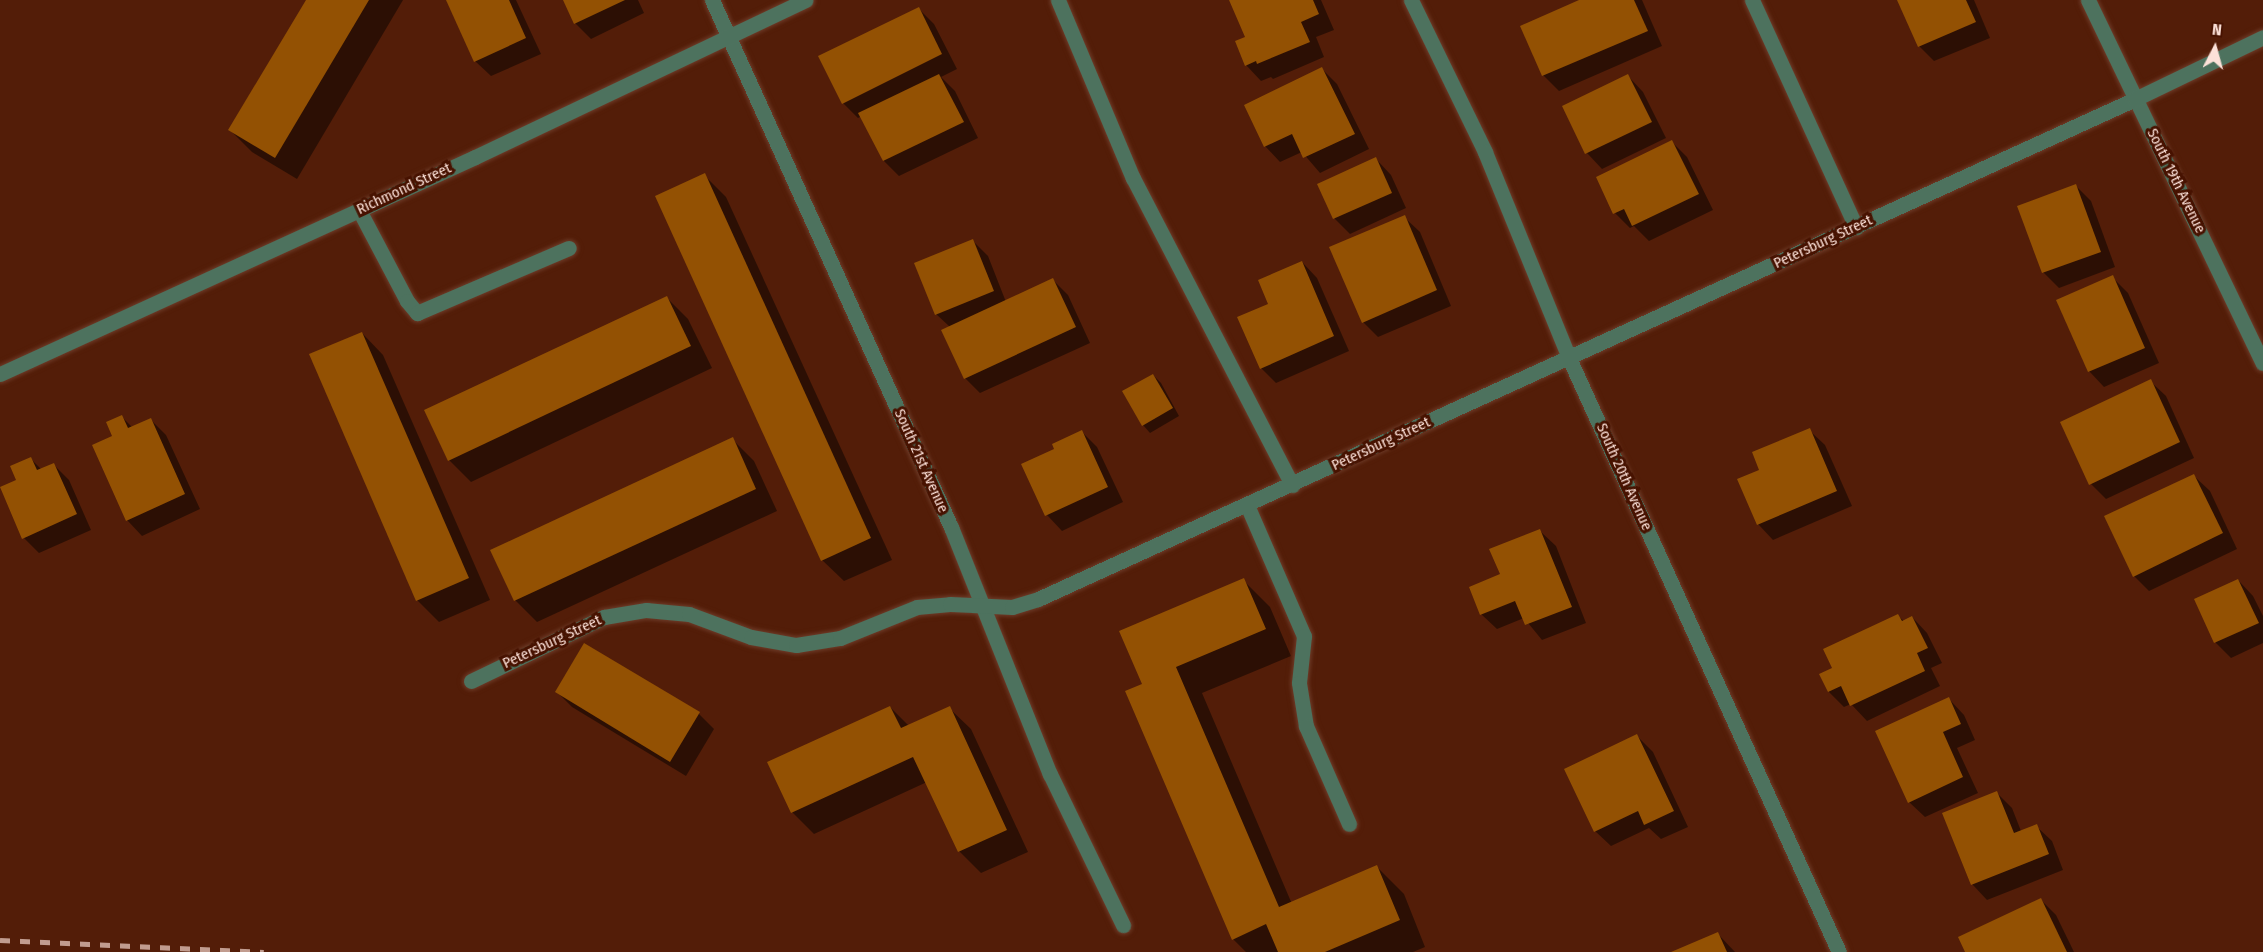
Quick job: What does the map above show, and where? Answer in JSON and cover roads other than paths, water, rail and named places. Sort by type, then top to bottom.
[{"type":"street","name":"South 21st Avenue","points":[[712,0],[951,527],[1050,774],[1124,924]]},
{"type":"street","name":"Richmond Street","points":[[0,374],[359,210],[806,0]]},
{"type":"street","points":[[1058,0],[1133,178],[1292,484]]},
{"type":"street","name":"South 20th Avenue","points":[[1411,0],[1485,152],[1569,358],[1839,952]]},
{"type":"street","points":[[1752,0],[1856,227]]},
{"type":"street","name":"South 19th Avenue","points":[[2088,0],[2263,363]]},
{"type":"street","name":"Petersburg Street","points":[[471,681],[604,616],[646,609],[689,614],[751,637],[796,645],[840,638],[917,607],[950,604],[983,608],[1012,607],[1038,600],[2135,99],[2263,37]]},
{"type":"street","points":[[359,210],[407,301],[417,313],[569,248]]},
{"type":"street","points":[[1247,505],[1304,636],[1299,683],[1306,726],[1349,824]]},
{"type":"railway","points":[[0,940],[264,952]]}]
